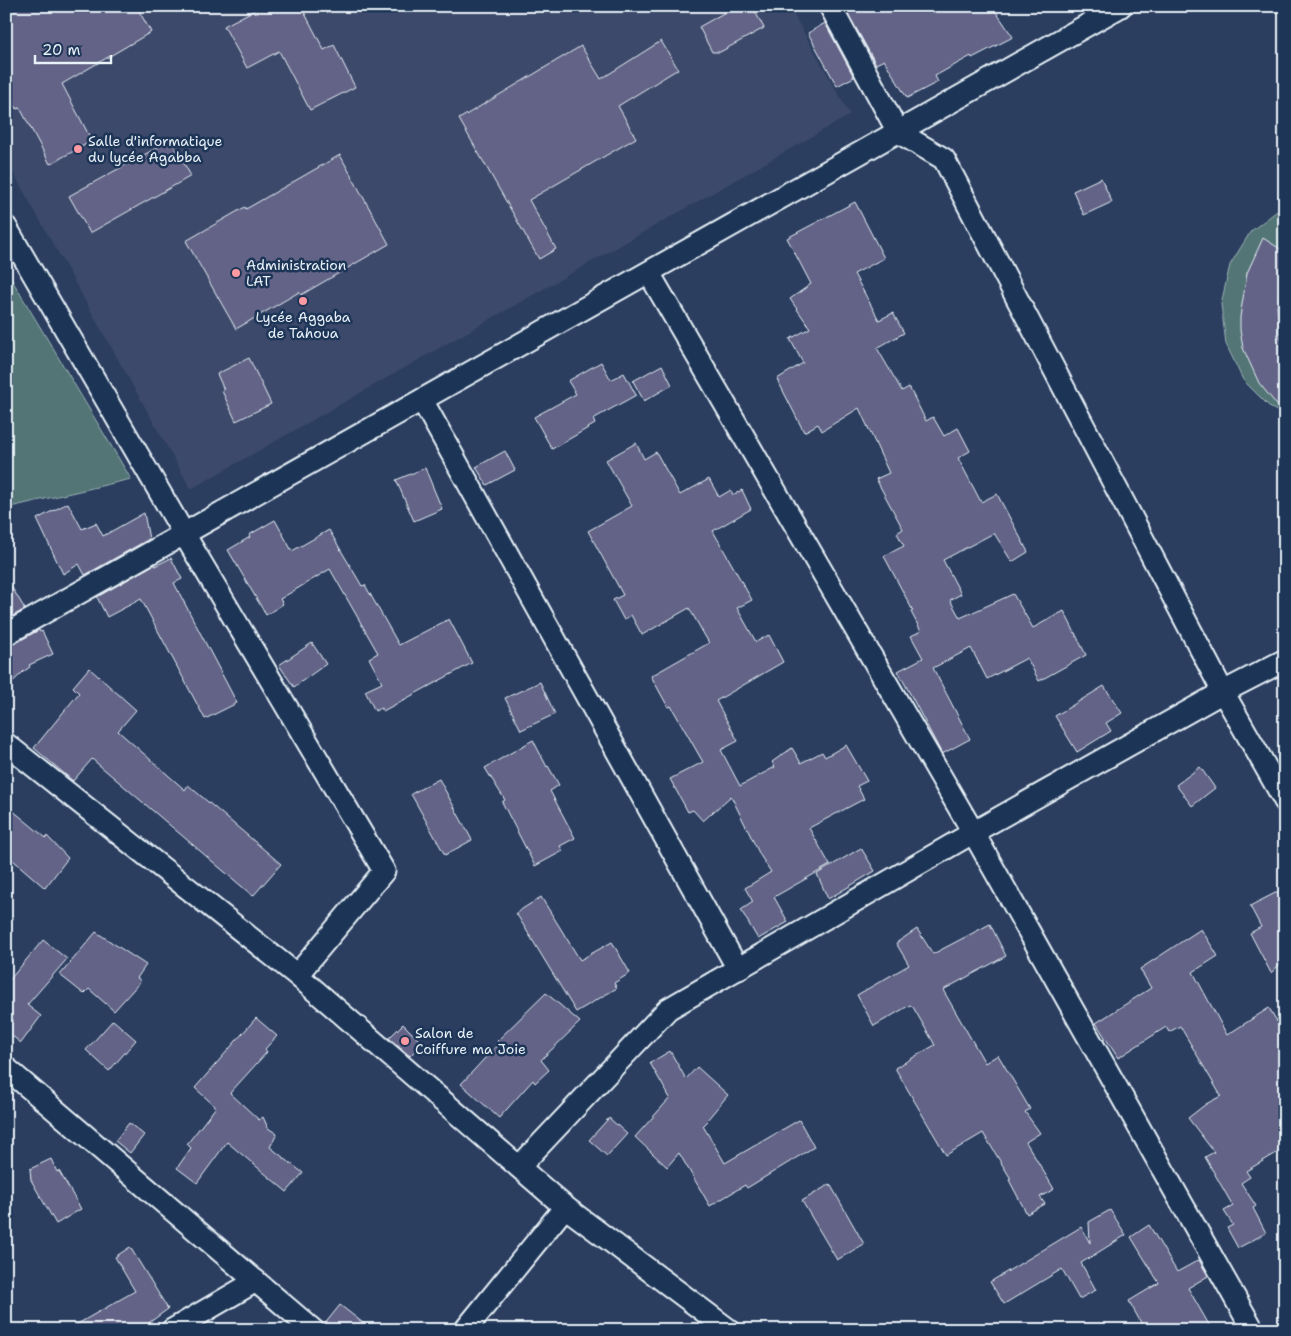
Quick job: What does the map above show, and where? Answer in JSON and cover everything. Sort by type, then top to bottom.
[{"type":"street","points":[[830,6],[898,132],[944,159],[1223,692],[1285,801]]},
{"type":"street","points":[[6,634],[1121,6]]},
{"type":"street","points":[[6,227],[184,534],[384,871],[297,975]]},
{"type":"street","points":[[649,272],[973,832],[1253,1330]]},
{"type":"street","points":[[422,400],[738,969]]},
{"type":"street","points":[[519,1167],[668,1009],[973,832],[1223,692],[1285,660]]},
{"type":"street","points":[[6,744],[297,975],[565,1207],[729,1330]]},
{"type":"street","points":[[6,1068],[312,1330]]},
{"type":"street","points":[[465,1330],[565,1207]]},
{"type":"street","points":[[172,1330],[256,1281]]},
{"type":"shaded area","name":"Lycée Aggaba de Tahoua","points":[[6,6],[789,6],[850,115],[191,489],[6,160]]},
{"type":"green space","points":[[1285,205],[1285,415],[1271,408],[1243,380],[1226,344],[1221,304],[1230,265],[1251,231]]},
{"type":"green space","points":[[6,270],[131,479],[6,508]]},
{"type":"building","points":[[6,6],[136,6],[151,32],[62,84],[92,141],[50,164],[20,108],[17,109],[6,90]]},
{"type":"building","points":[[262,6],[301,6],[324,50],[334,45],[355,87],[310,110],[279,51],[247,68],[224,26]]},
{"type":"building","points":[[736,6],[752,6],[764,28],[720,52],[712,52],[699,27]]},
{"type":"building","points":[[853,6],[992,6],[1013,37],[972,58],[971,56],[935,76],[938,82],[907,98],[884,60],[876,64],[846,10]]},
{"type":"building","points":[[825,23],[854,77],[837,86],[808,33]]},
{"type":"building","points":[[661,41],[678,69],[618,106],[636,138],[529,200],[556,249],[539,259],[459,119],[581,46],[601,79]]},
{"type":"building","points":[[171,140],[191,176],[90,233],[69,196]]},
{"type":"building","points":[[340,155],[389,244],[301,295],[299,292],[236,329],[186,241]]},
{"type":"building","points":[[1101,178],[1112,202],[1084,215],[1073,191]]},
{"type":"building","points":[[855,202],[884,258],[854,274],[879,320],[893,313],[904,333],[877,348],[902,391],[909,387],[926,421],[933,417],[944,436],[958,428],[970,451],[958,458],[981,502],[997,494],[1028,552],[1012,562],[994,533],[943,560],[961,594],[950,600],[960,618],[1013,594],[1033,628],[1064,611],[1086,655],[1039,681],[1027,658],[987,679],[971,648],[933,668],[970,739],[942,754],[898,671],[923,658],[911,636],[921,631],[911,612],[913,611],[884,556],[904,546],[897,533],[903,529],[876,479],[889,473],[859,408],[822,431],[818,424],[804,432],[777,379],[803,363],[790,339],[810,328],[790,299],[811,284],[787,238]]},
{"type":"building","points":[[1263,238],[1285,252],[1285,281],[1277,307],[1280,337],[1285,347],[1285,415],[1259,383],[1243,348],[1240,330],[1240,317],[1247,273]]},
{"type":"building","points":[[249,358],[271,404],[236,421],[222,391],[224,390],[217,374]]},
{"type":"building","points":[[601,362],[611,380],[624,373],[636,395],[593,419],[595,424],[552,449],[534,417],[576,394],[568,381]]},
{"type":"building","points":[[662,365],[672,385],[644,401],[633,381]]},
{"type":"building","points":[[636,443],[644,459],[656,452],[680,495],[709,479],[719,497],[731,490],[733,495],[742,490],[751,509],[713,531],[752,600],[737,608],[756,642],[769,635],[783,662],[716,701],[738,741],[721,750],[740,786],[775,767],[772,762],[792,748],[801,763],[822,752],[825,757],[846,745],[867,781],[857,786],[864,799],[809,828],[830,865],[774,897],[788,922],[758,939],[741,910],[753,902],[745,888],[771,872],[760,855],[731,796],[703,821],[693,810],[688,812],[670,779],[703,762],[671,706],[668,707],[651,676],[709,643],[689,608],[642,635],[631,615],[624,620],[613,600],[623,595],[588,531],[632,506],[606,460]]},
{"type":"building","points":[[505,451],[515,470],[487,485],[476,467]]},
{"type":"building","points":[[425,468],[442,509],[414,521],[396,480]]},
{"type":"building","points":[[68,503],[82,529],[96,523],[103,536],[144,513],[149,539],[85,575],[79,564],[63,574],[37,519]]},
{"type":"building","points":[[275,520],[292,551],[329,530],[362,586],[365,585],[399,645],[449,619],[472,663],[383,711],[381,708],[375,711],[365,691],[382,683],[369,658],[378,653],[330,569],[280,599],[283,604],[266,615],[228,550]]},
{"type":"building","points":[[171,558],[182,579],[174,583],[237,703],[205,719],[141,599],[107,617],[97,597],[155,564],[155,566]]},
{"type":"building","points":[[6,578],[25,609],[6,620]]},
{"type":"building","points":[[39,630],[40,632],[42,631],[53,654],[29,665],[30,667],[6,688],[6,646],[12,645]]},
{"type":"building","points":[[312,643],[326,664],[294,687],[279,665]]},
{"type":"building","points":[[89,668],[136,710],[118,731],[185,790],[188,785],[281,864],[253,896],[92,759],[73,781],[34,748],[79,693],[73,687]]},
{"type":"building","points":[[540,682],[555,714],[521,730],[505,698]]},
{"type":"building","points":[[1104,686],[1122,713],[1106,723],[1111,731],[1077,752],[1055,716]]},
{"type":"building","points":[[533,740],[559,785],[550,791],[575,838],[560,846],[563,851],[535,866],[502,802],[505,800],[485,768]]},
{"type":"building","points":[[1200,767],[1215,788],[1192,806],[1176,785]]},
{"type":"building","points":[[439,779],[472,840],[445,855],[411,794]]},
{"type":"building","points":[[6,805],[46,838],[47,836],[68,858],[45,888],[6,854]]},
{"type":"building","points":[[861,848],[875,871],[828,899],[817,874]]},
{"type":"building","points":[[1285,888],[1285,959],[1271,973],[1250,933],[1261,927],[1250,906]]},
{"type":"building","points":[[541,897],[580,960],[612,942],[630,973],[614,983],[617,988],[576,1012],[516,913]]},
{"type":"building","points":[[990,924],[1006,956],[943,990],[985,1063],[998,1055],[1030,1109],[1025,1112],[1040,1133],[1026,1142],[1054,1189],[1040,1197],[1045,1204],[1027,1214],[1009,1180],[1011,1179],[983,1133],[946,1155],[895,1068],[935,1045],[913,1007],[910,1005],[874,1026],[857,995],[909,965],[896,943],[917,929],[933,954]]},
{"type":"building","points":[[1201,929],[1218,956],[1193,972],[1227,1035],[1269,1008],[1278,1023],[1285,1019],[1285,1148],[1246,1171],[1250,1177],[1241,1183],[1256,1206],[1253,1208],[1266,1233],[1238,1248],[1227,1228],[1233,1225],[1224,1211],[1233,1206],[1205,1157],[1214,1152],[1188,1118],[1206,1104],[1221,1096],[1180,1026],[1169,1032],[1166,1027],[1118,1058],[1096,1023],[1151,988],[1140,969]]},
{"type":"building","points":[[96,932],[146,965],[137,978],[141,981],[114,1011],[89,989],[84,994],[60,975]]},
{"type":"building","points":[[43,940],[67,959],[27,1005],[41,1016],[21,1043],[6,1031],[6,984]]},
{"type":"building","points":[[546,993],[580,1022],[541,1060],[549,1070],[535,1083],[533,1080],[499,1118],[461,1084],[499,1043],[497,1041]]},
{"type":"building","points":[[256,1018],[277,1036],[265,1049],[267,1052],[230,1093],[259,1120],[263,1117],[268,1128],[277,1134],[270,1147],[303,1173],[287,1192],[227,1142],[197,1183],[177,1168],[191,1148],[187,1144],[216,1107],[195,1088]]},
{"type":"building","points":[[113,1020],[136,1040],[109,1071],[86,1050]]},
{"type":"building","points":[[403,1024],[422,1043],[410,1056],[389,1038]]},
{"type":"building","points":[[670,1051],[686,1079],[697,1067],[728,1095],[703,1126],[725,1163],[799,1120],[814,1147],[747,1188],[745,1185],[710,1206],[679,1153],[667,1167],[635,1137],[670,1098],[650,1063]]},
{"type":"building","points":[[609,1118],[627,1134],[607,1156],[589,1140]]},
{"type":"building","points":[[129,1123],[144,1135],[130,1153],[115,1141]]},
{"type":"building","points":[[51,1159],[57,1172],[59,1171],[81,1209],[56,1224],[31,1180],[30,1169]]},
{"type":"building","points":[[830,1184],[864,1244],[837,1260],[802,1201]]},
{"type":"building","points":[[1110,1210],[1126,1235],[1081,1263],[1096,1290],[1079,1299],[1062,1269],[1004,1304],[990,1282],[1081,1227],[1090,1243],[1089,1222]]},
{"type":"building","points":[[1149,1225],[1177,1272],[1199,1260],[1208,1276],[1188,1288],[1212,1330],[1145,1330],[1129,1301],[1159,1283],[1131,1237]]},
{"type":"building","points":[[130,1247],[168,1309],[139,1330],[67,1330],[135,1291],[115,1257]]},
{"type":"building","points":[[340,1305],[372,1330],[325,1330],[324,1325]]},
{"type":"place","name":"Salle d'informatique du lycée Agabba","points":[[78,149]]},
{"type":"place","name":"Administration LAT","points":[[236,273]]},
{"type":"place","name":"Lycée Aggaba de Tahoua","points":[[303,301]]},
{"type":"place","name":"Salon de Coiffure ma Joie","points":[[405,1041]]}]
